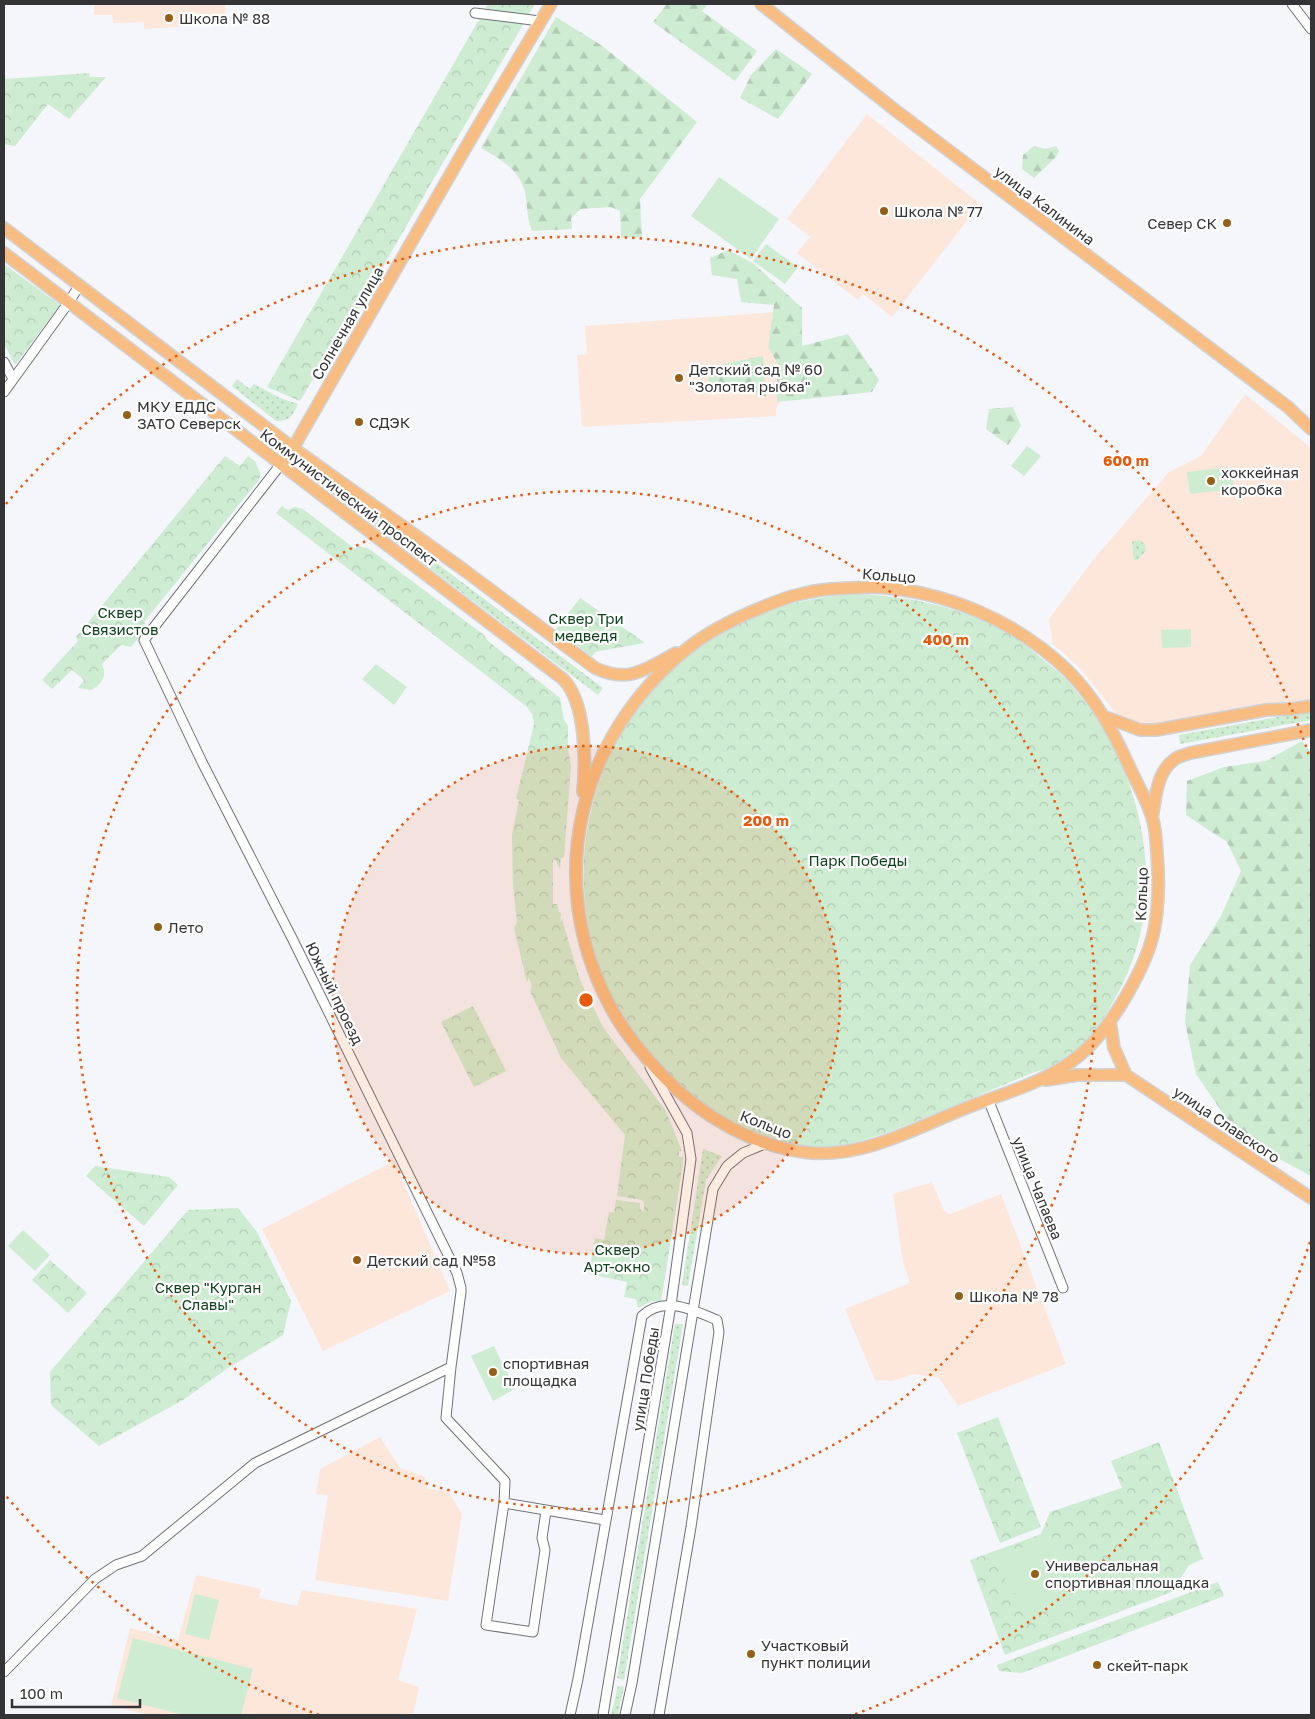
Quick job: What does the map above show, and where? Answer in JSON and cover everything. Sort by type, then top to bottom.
[{"type":"main road","name":"Солнечная улица","points":[[281,464],[293,448],[551,4]]},
{"type":"main road","name":"улица Калинина","points":[[761,4],[903,116],[1288,407],[1311,429]]},
{"type":"main road","name":"Коммунистический проспект","points":[[4,228],[293,448],[464,570],[595,668],[623,676],[645,670],[691,646]]},
{"type":"main road","name":"Коммунистический проспект","points":[[4,253],[568,684],[576,699],[583,738],[584,769],[581,816]]},
{"type":"main road","name":"Кольцо","points":[[872,587],[908,590],[949,600],[974,609],[1026,637],[1066,669],[1080,684],[1103,716],[1125,756],[1152,818],[1159,888],[1155,929],[1132,987],[1110,1021],[1078,1058],[1036,1082],[893,1137],[844,1152],[816,1153],[796,1151],[767,1143],[738,1131],[701,1110],[674,1088],[644,1056],[610,1007],[592,965],[580,924],[576,869],[581,816],[597,766],[612,734],[642,691],[691,646],[730,621],[780,600],[802,593],[831,589],[872,587]]},
{"type":"main road","points":[[1103,716],[1140,730],[1156,730],[1266,710],[1311,706]]},
{"type":"main road","points":[[1152,818],[1158,785],[1164,770],[1175,759],[1190,753],[1311,730]]},
{"type":"main road","points":[[1036,1082],[1078,1075],[1126,1075],[1114,1048],[1110,1021]]},
{"type":"main road","name":"улица Славского","points":[[1126,1075],[1311,1198]]},
{"type":"street","points":[[1292,4],[1311,29]]},
{"type":"street","points":[[475,13],[540,21]]},
{"type":"street","points":[[4,391],[70,302],[79,286]]},
{"type":"street","points":[[4,362],[13,379]]},
{"type":"street","name":"Солнечная улица","points":[[144,640],[281,464]]},
{"type":"street","name":"Южный проезд","points":[[144,640],[202,762],[294,940],[457,1273],[461,1288],[446,1418],[505,1481],[504,1503],[486,1625],[533,1632],[545,1550],[542,1538],[546,1511]]},
{"type":"street","name":"улица Победы","points":[[603,1715],[671,1305],[691,1159],[687,1133],[644,1056]]},
{"type":"street","name":"улица Чапаева","points":[[988,1099],[1063,1288]]},
{"type":"street","points":[[625,1715],[632,1683],[713,1190],[727,1166],[744,1153],[767,1143]]},
{"type":"street","points":[[570,1715],[642,1316],[650,1308],[671,1305],[692,1310],[717,1320],[719,1332],[690,1530],[659,1715]]},
{"type":"street","points":[[4,1672],[94,1578],[116,1565],[142,1556],[255,1463],[451,1368]]},
{"type":"street","points":[[504,1503],[605,1520]]},
{"type":"shaded area","name":"Школа № 88","points":[[94,4],[226,4],[223,24],[144,29],[144,22],[113,23],[112,15],[94,15]]},
{"type":"shaded area","name":"Школа № 77","points":[[867,114],[980,204],[892,317],[863,294],[858,300],[797,253],[810,237],[787,219]]},
{"type":"shaded area","name":"Детский сад № 60 \"Золотая рыбка\"","points":[[776,312],[781,401],[776,408],[776,416],[582,427],[577,355],[587,354],[585,326]]},
{"type":"shaded area","points":[[1245,394],[1311,448],[1311,699],[1156,724],[1144,725],[1130,722],[1119,717],[1079,667],[1053,644],[1049,619],[1093,560],[1168,473],[1201,456]]},
{"type":"shaded area","name":"Детский сад №58","points":[[394,1161],[450,1291],[323,1351],[262,1229]]},
{"type":"shaded area","name":"Школа № 78","points":[[932,1182],[944,1211],[950,1214],[1001,1194],[1066,1364],[958,1406],[939,1378],[914,1374],[892,1381],[875,1380],[845,1309],[910,1283],[903,1262],[893,1194]]},
{"type":"shaded area","points":[[380,1437],[400,1468],[425,1477],[427,1489],[448,1491],[462,1514],[448,1601],[315,1580],[328,1495],[316,1494],[320,1469]]},
{"type":"shaded area","points":[[196,1575],[261,1589],[259,1598],[297,1606],[302,1590],[417,1609],[398,1680],[419,1687],[413,1715],[147,1715],[111,1705],[130,1628],[178,1640]]},
{"type":"green space","points":[[488,4],[535,4],[353,318],[348,320],[300,401],[267,387]]},
{"type":"green space","points":[[667,4],[708,4],[702,11],[757,51],[735,81],[653,22]]},
{"type":"green space","points":[[556,17],[601,45],[697,122],[640,199],[642,237],[621,238],[620,211],[611,207],[581,209],[571,218],[572,229],[532,231],[525,192],[518,177],[502,161],[481,148]]},
{"type":"green space","points":[[776,49],[812,74],[778,119],[740,98],[751,75]]},
{"type":"green space","points":[[89,73],[90,77],[106,77],[69,119],[48,104],[15,146],[4,144],[4,79]]},
{"type":"green space","points":[[1034,146],[1045,149],[1056,146],[1059,151],[1056,157],[1034,178],[1022,169],[1023,155]]},
{"type":"green space","points":[[719,177],[779,219],[751,259],[691,216]]},
{"type":"green space","points":[[766,244],[798,267],[785,284],[753,261]]},
{"type":"green space","points":[[728,250],[754,264],[802,308],[802,346],[848,334],[879,380],[872,392],[777,402],[777,362],[768,347],[774,305],[741,302],[737,279],[712,275],[710,258]]},
{"type":"green space","points":[[4,264],[60,305],[15,365],[4,344]]},
{"type":"green space","points":[[763,356],[766,397],[709,383],[708,367]]},
{"type":"green space","points":[[237,379],[250,389],[254,384],[280,398],[298,404],[288,419],[276,421],[232,386]]},
{"type":"green space","points":[[1013,407],[1021,426],[1008,445],[986,429],[989,409]]},
{"type":"green space","points":[[1027,446],[1041,456],[1024,476],[1011,466]]},
{"type":"green space","name":"Сквер Связистов","points":[[225,456],[240,466],[248,456],[255,461],[261,475],[258,481],[144,622],[148,627],[131,647],[121,645],[102,664],[104,676],[100,683],[91,690],[78,688],[84,680],[72,670],[52,689],[42,680],[78,641],[76,637]]},
{"type":"green space","name":"хоккейная коробка","points":[[1232,467],[1234,489],[1190,494],[1187,472]]},
{"type":"green space","points":[[311,469],[603,688],[598,695],[306,475]]},
{"type":"green space","name":"Сквер Арт-окно","points":[[282,506],[288,510],[295,507],[303,509],[355,549],[358,546],[368,548],[484,635],[488,641],[560,698],[564,720],[568,726],[568,748],[571,766],[564,857],[561,858],[560,869],[555,859],[553,860],[553,904],[557,904],[561,913],[560,922],[562,919],[580,980],[603,1027],[666,1111],[682,1151],[679,1151],[679,1157],[684,1157],[661,1302],[652,1301],[638,1308],[636,1299],[624,1297],[627,1282],[589,1274],[595,1238],[604,1240],[609,1212],[614,1213],[616,1200],[640,1203],[640,1209],[644,1212],[644,1203],[642,1200],[617,1196],[625,1135],[561,1058],[530,991],[532,986],[529,978],[527,982],[514,928],[517,923],[513,884],[512,835],[519,800],[516,799],[534,724],[532,714],[527,707],[276,513]]},
{"type":"green space","points":[[1139,540],[1145,544],[1146,551],[1138,560],[1134,560],[1132,541]]},
{"type":"green space","name":"Парк Победы","points":[[860,594],[917,601],[972,616],[1017,639],[1069,682],[1096,718],[1116,752],[1131,790],[1141,829],[1146,869],[1145,908],[1137,948],[1116,997],[1094,1032],[1064,1059],[1047,1069],[1030,1074],[886,1133],[838,1146],[805,1147],[776,1141],[745,1128],[691,1094],[628,1025],[593,946],[584,864],[598,784],[635,712],[692,652],[768,611]]},
{"type":"green space","name":"Сквер Три медведя","points":[[580,598],[644,643],[595,652],[592,657],[556,629]]},
{"type":"green space","points":[[1191,629],[1191,647],[1162,648],[1161,630]]},
{"type":"green space","points":[[376,664],[407,687],[394,705],[362,679]]},
{"type":"green space","points":[[1311,711],[1311,720],[1180,744],[1179,735]]},
{"type":"green space","points":[[1302,741],[1311,753],[1311,1176],[1240,1138],[1196,1074],[1185,1022],[1190,965],[1221,916],[1241,871],[1227,842],[1186,815],[1187,781],[1224,767],[1266,761]]},
{"type":"green space","points":[[473,1006],[506,1071],[474,1087],[441,1022]]},
{"type":"green space","points":[[703,1149],[722,1156],[706,1180],[688,1286],[682,1285]]},
{"type":"green space","points":[[95,1166],[169,1177],[178,1185],[144,1226],[86,1176]]},
{"type":"green space","name":"Сквер \"Курган Славы\"","points":[[238,1208],[257,1232],[291,1301],[283,1335],[228,1368],[183,1400],[99,1446],[51,1405],[50,1372],[188,1210]]},
{"type":"green space","points":[[23,1230],[50,1255],[35,1271],[8,1246]]},
{"type":"green space","points":[[50,1260],[87,1293],[68,1313],[32,1280]]},
{"type":"green space","points":[[675,1324],[683,1324],[624,1680],[617,1678]]},
{"type":"green space","name":"спортивная площадка","points":[[494,1346],[515,1389],[493,1401],[471,1356]]},
{"type":"green space","points":[[998,1417],[1041,1527],[1000,1543],[957,1433]]},
{"type":"green space","points":[[1159,1442],[1203,1559],[1189,1565],[1172,1592],[1005,1655],[970,1560],[1041,1534],[1050,1512],[1122,1488],[1111,1461]]},
{"type":"green space","name":"Универсальная спортивная площадка","points":[[1046,1538],[1055,1543],[1071,1586],[1067,1592],[1065,1603],[1027,1618],[1018,1593],[1010,1593],[996,1557]]},
{"type":"green space","points":[[1218,1582],[1224,1596],[1022,1673],[999,1671],[997,1665]]},
{"type":"green space","points":[[195,1594],[219,1600],[209,1640],[185,1634]]},
{"type":"green space","points":[[133,1638],[253,1669],[241,1715],[184,1715],[117,1698]]},
{"type":"green space","points":[[618,1686],[624,1687],[618,1715],[611,1715]]},
{"type":"place","name":"Школа № 88","points":[[169,18]]},
{"type":"place","name":"Школа № 77","points":[[884,211]]},
{"type":"place","name":"Север СК","points":[[1227,223]]},
{"type":"place","name":"Детский сад № 60 \"Золотая рыбка\"","points":[[679,378]]},
{"type":"place","name":"МКУ ЕДДС ЗАТО Северск","points":[[127,415]]},
{"type":"place","name":"СДЭК","points":[[359,422]]},
{"type":"place","name":"хоккейная коробка","points":[[1211,481]]},
{"type":"place","name":"Лето","points":[[158,927]]},
{"type":"place","name":"Детский сад №58","points":[[357,1260]]},
{"type":"place","name":"Школа № 78","points":[[959,1296]]},
{"type":"place","name":"спортивная площадка","points":[[493,1372]]},
{"type":"place","name":"Универсальная спортивная площадка","points":[[1035,1574]]},
{"type":"place","name":"Участковый пункт полиции","points":[[751,1654]]},
{"type":"place","name":"скейт-парк","points":[[1097,1665]]}]
